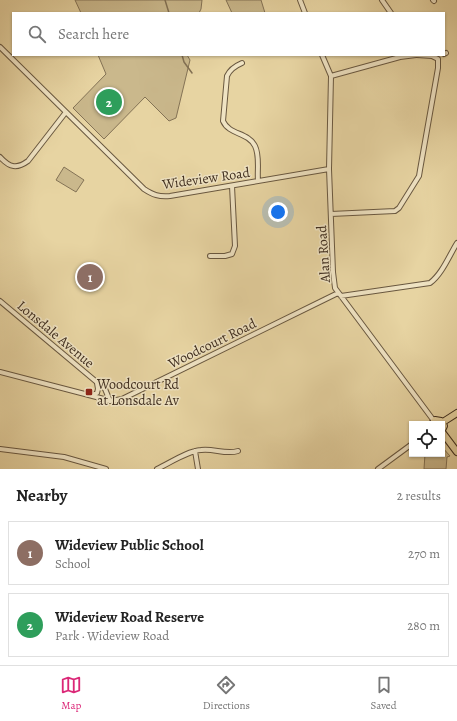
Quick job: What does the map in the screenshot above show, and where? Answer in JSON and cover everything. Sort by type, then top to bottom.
[{"type":"main road","points":[[444,421],[457,413]]},
{"type":"main road","points":[[445,435],[457,452]]},
{"type":"street","points":[[300,0],[305,12]]},
{"type":"street","points":[[382,0],[390,12]]},
{"type":"street","name":"Wideview Road","points":[[0,47],[13,57],[144,189],[152,194],[159,196],[170,196],[329,169]]},
{"type":"street","name":"Alan Road","points":[[322,56],[331,76],[329,169],[334,281],[339,295],[432,421]]},
{"type":"street","points":[[331,76],[408,56]]},
{"type":"street","points":[[432,56],[438,59]]},
{"type":"street","points":[[438,59],[442,56]]},
{"type":"street","points":[[331,214],[391,212],[399,208],[420,170],[438,68],[438,59]]},
{"type":"street","points":[[242,63],[230,70],[227,76],[223,121],[225,126],[229,129],[247,138],[254,144],[257,152],[258,181]]},
{"type":"street","points":[[0,158],[9,165],[15,166],[20,166],[28,161],[66,112]]},
{"type":"street","points":[[217,121],[223,121]]},
{"type":"street","points":[[210,256],[225,256],[232,254],[235,246],[232,186]]},
{"type":"street","name":"Woodcourt Road","points":[[0,372],[110,401],[122,400],[339,295],[430,283],[435,279],[457,243]]},
{"type":"street","name":"Lonsdale Avenue","points":[[0,301],[107,392],[110,401]]},
{"type":"street","name":"Lonsdale Avenue","points":[[89,396],[97,393],[97,383]]},
{"type":"street","points":[[378,469],[409,446]]},
{"type":"street","points":[[0,449],[64,457],[106,469]]},
{"type":"street","points":[[157,469],[202,449],[232,453],[238,451]]},
{"type":"street","points":[[195,451],[198,469]]},
{"type":"shaded area","points":[[75,0],[202,0],[200,12],[81,12]]},
{"type":"shaded area","points":[[226,0],[261,0],[265,12],[232,12]]},
{"type":"shaded area","points":[[98,56],[188,56],[190,60],[176,118],[169,121],[145,97],[104,139],[73,108],[106,74]]},
{"type":"shaded area","points":[[64,167],[84,180],[76,192],[56,180]]},
{"type":"shaded area","points":[[445,450],[450,456],[447,457],[446,469],[424,469],[425,457],[445,457]]},
{"type":"waterway","points":[[165,0],[169,12]]},
{"type":"waterway","points":[[182,56],[184,62],[192,73]]},
{"type":"place","name":"Wideview Road Reserve","points":[[109,102]]},
{"type":"place","name":"Wideview Public School","points":[[90,277]]},
{"type":"place","name":"Woodcourt Rd at Lonsdale Av","points":[[89,392]]}]
